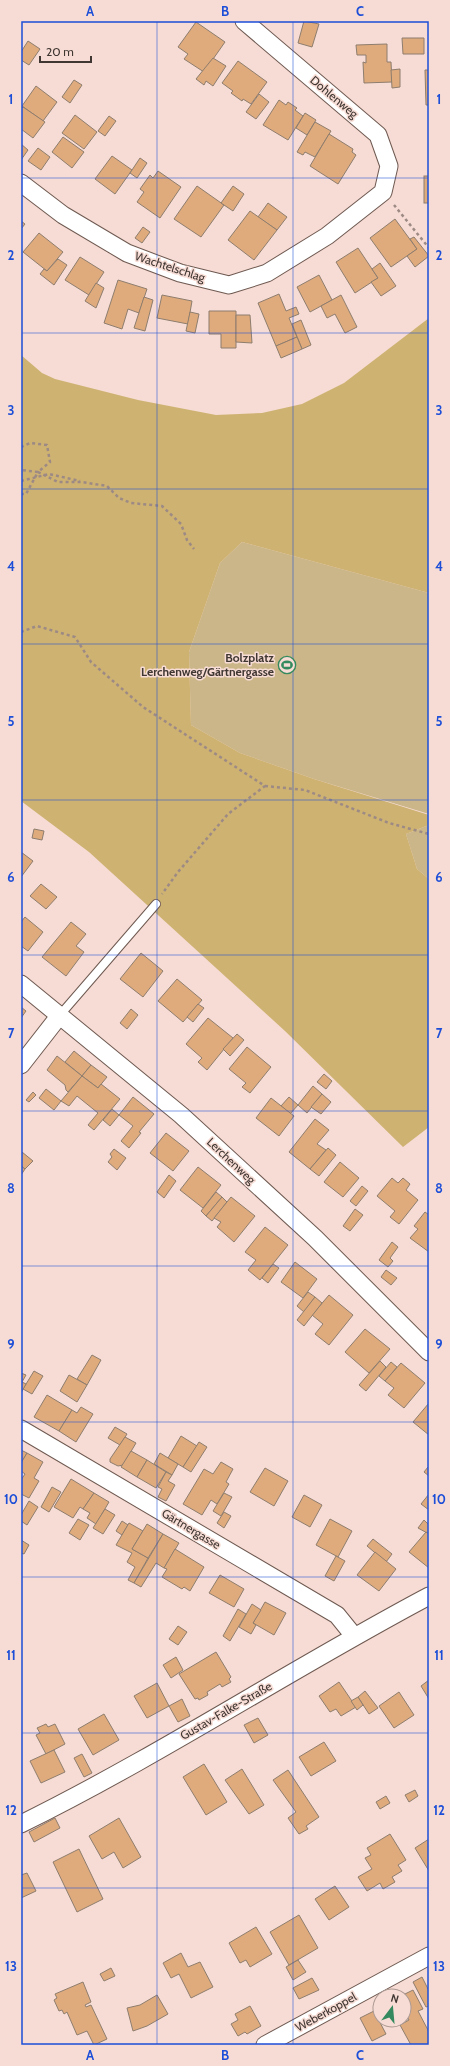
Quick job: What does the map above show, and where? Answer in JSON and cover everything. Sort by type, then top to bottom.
[{"type":"street","name":"Dohlenweg","points":[[244,21],[378,135],[389,166],[383,192]]},
{"type":"street","name":"Wachtelschlag","points":[[21,183],[63,215],[127,253],[180,273],[229,285],[267,273],[328,236],[383,192]]},
{"type":"street","name":"Lerchenweg","points":[[21,984],[187,1120],[315,1238],[429,1352]]},
{"type":"street","points":[[21,1065],[60,1015]]},
{"type":"street","name":"Gärtnergasse","points":[[21,1429],[336,1615],[354,1636]]},
{"type":"street","name":"Gustav-Falke-Straße","points":[[21,1824],[159,1751],[354,1636],[429,1596]]},
{"type":"street","name":"Weberkoppel","points":[[265,2045],[429,1956]]},
{"type":"lane","points":[[60,1015],[156,904]]},
{"type":"path","points":[[383,192],[429,248]]},
{"type":"path","points":[[21,447],[30,443],[47,445],[50,462],[38,472],[26,494],[21,494]]},
{"type":"path","points":[[21,470],[38,472],[58,482],[82,482]]},
{"type":"path","points":[[21,481],[49,474],[107,486],[119,498],[131,503],[162,506],[181,524],[187,540],[194,549]]},
{"type":"path","points":[[21,632],[37,626],[75,637],[91,662],[143,707],[265,786],[304,790],[389,823],[429,834]]},
{"type":"path","points":[[156,904],[178,872],[228,814],[265,786]]},
{"type":"shaded area","points":[[429,318],[429,593],[242,542],[220,563],[189,652],[191,725],[240,753],[314,779],[429,815],[429,825],[406,834],[417,869],[429,879],[429,1127],[403,1147],[285,1031],[89,852],[21,801],[21,355],[42,373],[55,379],[138,400],[216,415],[262,413],[302,404],[344,383]]},
{"type":"shaded area","points":[[242,542],[429,593],[429,814],[314,779],[240,753],[191,725],[189,652],[220,563]]},
{"type":"shaded area","points":[[429,825],[429,879],[417,869],[406,834]]},
{"type":"building","points":[[304,21],[319,24],[312,47],[298,43]]},
{"type":"building","points":[[196,22],[225,42],[204,72],[184,59],[188,54],[178,47]]},
{"type":"building","points":[[402,38],[424,38],[424,54],[403,54]]},
{"type":"building","points":[[28,41],[40,49],[29,65],[21,60],[21,52]]},
{"type":"building","points":[[387,44],[387,62],[391,62],[392,82],[364,83],[363,62],[366,63],[366,55],[357,55],[356,45]]},
{"type":"building","points":[[213,58],[226,66],[213,86],[206,81],[204,85],[196,79]]},
{"type":"building","points":[[238,61],[267,82],[251,104],[243,99],[242,101],[231,93],[233,91],[222,83]]},
{"type":"building","points":[[400,69],[400,87],[392,88],[391,70]]},
{"type":"building","points":[[425,70],[429,70],[429,105],[426,105]]},
{"type":"building","points":[[74,80],[82,85],[70,103],[62,97]]},
{"type":"building","points":[[36,86],[57,102],[43,121],[22,106]]},
{"type":"building","points":[[259,94],[269,102],[256,119],[246,112]]},
{"type":"building","points":[[279,100],[286,105],[288,102],[297,108],[295,110],[303,116],[288,140],[263,125]]},
{"type":"building","points":[[23,107],[45,122],[33,138],[21,129],[21,109]]},
{"type":"building","points":[[305,113],[316,120],[307,135],[296,128]]},
{"type":"building","points":[[75,115],[97,132],[84,149],[62,133]]},
{"type":"building","points":[[109,116],[116,121],[105,136],[98,131]]},
{"type":"building","points":[[315,122],[331,131],[315,157],[305,152],[303,155],[297,152]]},
{"type":"building","points":[[329,134],[353,149],[352,152],[356,155],[338,184],[310,166]]},
{"type":"building","points":[[63,137],[84,152],[72,168],[52,152]]},
{"type":"building","points":[[21,144],[28,150],[21,160]]},
{"type":"building","points":[[38,148],[50,157],[41,170],[28,161]]},
{"type":"building","points":[[112,156],[132,170],[115,194],[95,179]]},
{"type":"building","points":[[140,158],[147,163],[137,178],[130,173]]},
{"type":"building","points":[[158,171],[181,187],[160,218],[137,202],[144,192],[140,189],[150,175],[153,178]]},
{"type":"building","points":[[424,176],[429,176],[429,203],[424,203]]},
{"type":"building","points":[[197,186],[224,205],[201,237],[174,219]]},
{"type":"building","points":[[233,186],[244,194],[233,211],[221,203]]},
{"type":"building","points":[[268,203],[287,217],[277,230],[258,217]]},
{"type":"building","points":[[250,211],[277,230],[254,260],[228,240]]},
{"type":"building","points":[[395,219],[417,249],[391,267],[370,238]]},
{"type":"building","points":[[21,221],[25,224],[21,229]]},
{"type":"building","points":[[143,227],[150,232],[142,243],[135,238]]},
{"type":"building","points":[[39,233],[63,252],[47,271],[23,252]]},
{"type":"building","points":[[414,237],[429,256],[415,267],[407,256],[417,249],[410,239]]},
{"type":"building","points":[[358,248],[378,278],[355,293],[336,262]]},
{"type":"building","points":[[80,257],[104,272],[89,295],[65,280]]},
{"type":"building","points":[[58,259],[67,265],[54,285],[40,274],[44,269],[47,271]]},
{"type":"building","points":[[380,263],[396,286],[381,296],[371,282],[378,278],[372,269]]},
{"type":"building","points":[[319,275],[332,300],[310,312],[297,287]]},
{"type":"building","points":[[118,280],[147,289],[139,313],[128,309],[122,329],[104,323]]},
{"type":"building","points":[[96,283],[104,288],[96,308],[85,301]]},
{"type":"building","points":[[279,294],[286,311],[296,307],[299,314],[289,318],[297,337],[276,346],[258,303]]},
{"type":"building","points":[[162,295],[192,301],[188,324],[157,318]]},
{"type":"building","points":[[341,295],[357,327],[345,333],[335,314],[327,318],[321,306]]},
{"type":"building","points":[[144,297],[153,300],[145,331],[134,328]]},
{"type":"building","points":[[209,311],[236,311],[236,348],[221,348],[221,334],[209,334]]},
{"type":"building","points":[[190,312],[199,314],[195,333],[186,331]]},
{"type":"building","points":[[236,315],[250,315],[252,343],[236,342]]},
{"type":"building","points":[[301,320],[311,345],[302,349],[292,324]]},
{"type":"building","points":[[297,337],[302,349],[281,358],[276,346]]},
{"type":"building","points":[[34,829],[44,831],[42,840],[32,838]]},
{"type":"building","points":[[21,852],[33,861],[21,877]]},
{"type":"building","points":[[41,884],[57,897],[46,909],[30,896]]},
{"type":"building","points":[[25,917],[43,932],[28,951],[21,946],[21,922]]},
{"type":"building","points":[[71,922],[86,934],[76,946],[84,952],[66,976],[42,957]]},
{"type":"building","points":[[141,953],[163,971],[143,997],[120,979]]},
{"type":"building","points":[[177,979],[202,1000],[183,1022],[158,1001]]},
{"type":"building","points":[[198,1004],[204,1008],[193,1022],[187,1017]]},
{"type":"building","points":[[21,1007],[26,1011],[21,1018]]},
{"type":"building","points":[[131,1009],[138,1015],[127,1029],[120,1023]]},
{"type":"building","points":[[208,1018],[233,1038],[207,1070],[198,1062],[202,1058],[186,1044]]},
{"type":"building","points":[[237,1034],[244,1040],[230,1056],[223,1049]]},
{"type":"building","points":[[247,1047],[271,1067],[250,1093],[242,1087],[246,1083],[229,1069]]},
{"type":"building","points":[[74,1051],[91,1065],[82,1076],[65,1062]]},
{"type":"building","points":[[57,1056],[82,1076],[68,1092],[65,1085],[47,1070]]},
{"type":"building","points":[[91,1065],[107,1077],[98,1088],[82,1076]]},
{"type":"building","points":[[324,1074],[332,1081],[326,1089],[317,1082]]},
{"type":"building","points":[[82,1076],[98,1088],[101,1084],[120,1099],[94,1130],[88,1125],[98,1113],[77,1096],[69,1106],[61,1101]]},
{"type":"building","points":[[313,1086],[322,1094],[307,1113],[298,1105]]},
{"type":"building","points":[[46,1089],[61,1101],[54,1110],[39,1098]]},
{"type":"building","points":[[33,1092],[36,1095],[29,1102],[26,1100]]},
{"type":"building","points":[[322,1094],[331,1102],[321,1114],[311,1107]]},
{"type":"building","points":[[133,1097],[154,1114],[139,1132],[141,1133],[129,1148],[121,1141],[133,1126],[119,1115]]},
{"type":"building","points":[[289,1097],[298,1105],[290,1114],[281,1106]]},
{"type":"building","points":[[271,1098],[294,1116],[279,1136],[256,1118]]},
{"type":"building","points":[[112,1109],[119,1115],[110,1126],[103,1120]]},
{"type":"building","points":[[315,1119],[329,1130],[317,1144],[326,1150],[310,1169],[289,1152]]},
{"type":"building","points":[[166,1133],[189,1151],[173,1171],[150,1153]]},
{"type":"building","points":[[328,1148],[336,1155],[319,1176],[310,1169]]},
{"type":"building","points":[[114,1149],[126,1158],[117,1170],[108,1162],[112,1157],[110,1154]]},
{"type":"building","points":[[22,1152],[33,1161],[25,1169],[21,1166]]},
{"type":"building","points":[[340,1162],[359,1178],[343,1197],[324,1182]]},
{"type":"building","points":[[21,1166],[25,1169],[21,1175]]},
{"type":"building","points":[[198,1167],[221,1185],[203,1208],[180,1190]]},
{"type":"building","points":[[169,1175],[176,1181],[164,1198],[157,1192]]},
{"type":"building","points":[[392,1178],[398,1183],[403,1178],[410,1184],[406,1190],[418,1200],[399,1224],[390,1217],[395,1211],[377,1196]]},
{"type":"building","points":[[362,1186],[368,1191],[356,1206],[350,1201]]},
{"type":"building","points":[[216,1192],[222,1197],[206,1216],[201,1211]]},
{"type":"building","points":[[222,1197],[227,1202],[212,1221],[206,1216]]},
{"type":"building","points":[[231,1197],[255,1216],[234,1242],[217,1227],[221,1222],[214,1218]]},
{"type":"building","points":[[355,1209],[363,1215],[350,1231],[343,1226]]},
{"type":"building","points":[[425,1212],[429,1215],[429,1252],[410,1238],[418,1229],[414,1226]]},
{"type":"building","points":[[265,1227],[288,1245],[260,1280],[248,1270],[256,1260],[245,1252]]},
{"type":"building","points":[[392,1242],[398,1247],[390,1258],[393,1261],[388,1267],[379,1260]]},
{"type":"building","points":[[295,1262],[317,1279],[303,1298],[281,1282]]},
{"type":"building","points":[[273,1264],[279,1268],[268,1283],[262,1278]]},
{"type":"building","points":[[386,1270],[397,1278],[391,1285],[381,1277]]},
{"type":"building","points":[[308,1292],[315,1297],[304,1312],[297,1306]]},
{"type":"building","points":[[329,1295],[353,1315],[329,1345],[315,1334],[323,1324],[312,1315]]},
{"type":"building","points":[[315,1297],[322,1303],[304,1326],[297,1320]]},
{"type":"building","points":[[365,1329],[390,1349],[369,1373],[345,1352]]},
{"type":"building","points":[[92,1355],[101,1360],[87,1385],[77,1379]]},
{"type":"building","points":[[380,1361],[386,1367],[366,1391],[359,1385]]},
{"type":"building","points":[[391,1362],[397,1367],[385,1381],[379,1376]]},
{"type":"building","points":[[401,1363],[425,1383],[404,1408],[388,1395],[394,1388],[385,1381]]},
{"type":"building","points":[[34,1371],[43,1376],[32,1394],[23,1389]]},
{"type":"building","points":[[21,1373],[26,1375],[22,1382],[26,1384],[21,1393]]},
{"type":"building","points":[[69,1375],[87,1385],[77,1402],[60,1391]]},
{"type":"building","points":[[47,1395],[72,1410],[59,1431],[34,1417]]},
{"type":"building","points":[[429,1403],[429,1435],[413,1422]]},
{"type":"building","points":[[81,1407],[93,1414],[76,1442],[59,1431],[72,1410],[77,1413]]},
{"type":"building","points":[[115,1427],[127,1434],[120,1445],[108,1438]]},
{"type":"building","points":[[181,1436],[197,1446],[183,1467],[168,1458]]},
{"type":"building","points":[[125,1437],[136,1443],[123,1465],[118,1466],[110,1462],[110,1459]]},
{"type":"building","points":[[199,1442],[207,1447],[191,1472],[183,1467]]},
{"type":"building","points":[[21,1450],[27,1453],[21,1463]]},
{"type":"building","points":[[131,1451],[147,1460],[137,1477],[121,1467]]},
{"type":"building","points":[[27,1453],[43,1462],[34,1478],[39,1481],[29,1498],[21,1494],[21,1480],[25,1474],[21,1471],[21,1463]]},
{"type":"building","points":[[160,1453],[178,1464],[172,1475],[154,1464]]},
{"type":"building","points":[[147,1460],[166,1472],[156,1488],[137,1477]]},
{"type":"building","points":[[221,1462],[233,1469],[226,1482],[229,1484],[217,1504],[211,1500],[202,1515],[183,1504],[204,1469],[213,1474]]},
{"type":"building","points":[[428,1467],[429,1468],[429,1476],[424,1472]]},
{"type":"building","points":[[265,1468],[288,1481],[274,1506],[250,1492]]},
{"type":"building","points":[[166,1472],[172,1475],[168,1481],[175,1485],[166,1501],[158,1497],[162,1489],[158,1487]]},
{"type":"building","points":[[71,1479],[94,1493],[83,1509],[80,1507],[73,1518],[54,1507]]},
{"type":"building","points":[[52,1487],[61,1492],[49,1512],[41,1507]]},
{"type":"building","points":[[94,1493],[109,1502],[96,1524],[87,1518],[90,1513],[83,1509]]},
{"type":"building","points":[[224,1493],[232,1497],[221,1516],[213,1511]]},
{"type":"building","points":[[429,1494],[429,1510],[421,1504]]},
{"type":"building","points":[[304,1495],[322,1505],[310,1527],[292,1517]]},
{"type":"building","points":[[29,1501],[38,1507],[27,1525],[21,1521],[21,1515]]},
{"type":"building","points":[[105,1509],[115,1515],[103,1534],[93,1528]]},
{"type":"building","points":[[224,1512],[231,1516],[224,1528],[217,1523]]},
{"type":"building","points":[[78,1519],[89,1525],[80,1540],[69,1533]]},
{"type":"building","points":[[330,1519],[352,1531],[338,1557],[316,1545]]},
{"type":"building","points":[[424,1520],[429,1525],[429,1534],[418,1528]]},
{"type":"building","points":[[122,1521],[128,1525],[122,1535],[116,1531]]},
{"type":"building","points":[[129,1523],[143,1531],[132,1549],[148,1558],[134,1583],[128,1580],[135,1567],[127,1562],[132,1553],[116,1545]]},
{"type":"building","points":[[147,1524],[163,1534],[148,1558],[132,1549]]},
{"type":"building","points":[[426,1532],[429,1534],[429,1568],[409,1552]]},
{"type":"building","points":[[163,1534],[179,1543],[164,1568],[156,1563],[141,1587],[134,1583]]},
{"type":"building","points":[[373,1539],[392,1554],[386,1562],[367,1546]]},
{"type":"building","points":[[21,1540],[29,1545],[24,1554],[21,1553]]},
{"type":"building","points":[[175,1549],[204,1567],[190,1591],[184,1587],[182,1589],[162,1577],[167,1569],[164,1568]]},
{"type":"building","points":[[375,1552],[396,1569],[379,1591],[357,1575]]},
{"type":"building","points":[[336,1556],[345,1561],[334,1581],[325,1576]]},
{"type":"building","points":[[220,1575],[244,1589],[234,1607],[209,1593]]},
{"type":"building","points":[[265,1602],[286,1613],[274,1635],[253,1623]]},
{"type":"building","points":[[252,1604],[261,1610],[253,1623],[256,1625],[251,1634],[239,1627]]},
{"type":"building","points":[[238,1609],[246,1614],[230,1641],[223,1636]]},
{"type":"building","points":[[178,1626],[187,1632],[178,1645],[169,1639]]},
{"type":"building","points":[[216,1652],[231,1677],[229,1679],[231,1682],[222,1687],[220,1684],[207,1692],[208,1695],[199,1700],[198,1698],[195,1699],[179,1674]]},
{"type":"building","points":[[176,1657],[183,1670],[171,1678],[163,1665]]},
{"type":"building","points":[[429,1680],[429,1699],[421,1686]]},
{"type":"building","points":[[339,1682],[356,1707],[341,1716],[336,1709],[330,1712],[319,1696]]},
{"type":"building","points":[[157,1683],[169,1706],[147,1718],[134,1696]]},
{"type":"building","points":[[365,1691],[378,1708],[369,1714],[358,1697]]},
{"type":"building","points":[[399,1692],[414,1715],[394,1728],[379,1706]]},
{"type":"building","points":[[358,1697],[363,1705],[357,1710],[351,1701]]},
{"type":"building","points":[[182,1699],[190,1716],[178,1722],[169,1706]]},
{"type":"building","points":[[104,1714],[119,1740],[93,1755],[78,1729]]},
{"type":"building","points":[[258,1718],[268,1735],[254,1743],[244,1725]]},
{"type":"building","points":[[46,1724],[48,1727],[55,1724],[65,1744],[46,1754],[36,1735],[40,1733],[37,1728]]},
{"type":"building","points":[[324,1742],[336,1761],[311,1776],[299,1757]]},
{"type":"building","points":[[54,1750],[65,1772],[41,1783],[30,1761]]},
{"type":"building","points":[[82,1754],[92,1773],[84,1777],[74,1758]]},
{"type":"building","points":[[204,1764],[227,1802],[206,1815],[183,1777]]},
{"type":"building","points":[[242,1769],[264,1805],[249,1814],[225,1780]]},
{"type":"building","points":[[288,1770],[319,1817],[306,1826],[308,1829],[299,1834],[288,1818],[296,1812],[273,1780]]},
{"type":"building","points":[[415,1790],[418,1796],[409,1802],[405,1795]]},
{"type":"building","points":[[386,1796],[390,1803],[380,1809],[376,1802]]},
{"type":"building","points":[[55,1818],[60,1828],[34,1842],[29,1832]]},
{"type":"building","points":[[119,1818],[141,1857],[123,1868],[114,1852],[102,1859],[89,1836]]},
{"type":"building","points":[[390,1834],[406,1860],[398,1865],[402,1871],[392,1877],[395,1882],[383,1889],[380,1883],[367,1891],[358,1877],[372,1869],[365,1858],[371,1855],[367,1848]]},
{"type":"building","points":[[429,1839],[429,1871],[415,1848]]},
{"type":"building","points":[[79,1849],[103,1899],[77,1912],[53,1862]]},
{"type":"building","points":[[27,1873],[36,1891],[21,1898],[21,1875]]},
{"type":"building","points":[[335,1886],[349,1907],[329,1920],[315,1899]]},
{"type":"building","points":[[299,1915],[318,1948],[289,1965],[270,1932]]},
{"type":"building","points":[[256,1927],[272,1954],[250,1967],[246,1960],[240,1963],[229,1943]]},
{"type":"building","points":[[181,1953],[188,1967],[200,1962],[213,1987],[191,1998],[179,1974],[171,1978],[163,1963]]},
{"type":"building","points":[[298,1960],[306,1972],[293,1980],[286,1967]]},
{"type":"building","points":[[111,1968],[115,1976],[104,1981],[100,1974]]},
{"type":"building","points":[[422,1977],[429,1991],[429,2006],[426,2007],[413,1982]]},
{"type":"building","points":[[312,1978],[319,1990],[299,1999],[293,1988]]},
{"type":"building","points":[[83,1982],[91,2002],[85,2005],[86,2007],[91,2005],[107,2039],[94,2045],[87,2031],[77,2035],[67,2012],[64,2014],[62,2010],[59,2011],[54,2000],[57,1998],[55,1994]]},
{"type":"building","points":[[412,1990],[423,2009],[418,2011],[429,2032],[429,2045],[411,2045],[402,2028],[412,2028]]},
{"type":"building","points":[[157,1995],[168,2014],[147,2026],[133,2031],[127,2008],[140,2005]]},
{"type":"building","points":[[250,2006],[261,2026],[247,2034],[245,2032],[238,2036],[231,2024],[238,2020],[235,2014]]},
{"type":"building","points":[[372,2012],[372,2028],[383,2028],[386,2034],[372,2041],[360,2018]]},
{"type":"place","name":"Bolzplatz Lerchenweg/Gärtnergasse","points":[[287,665]]}]
